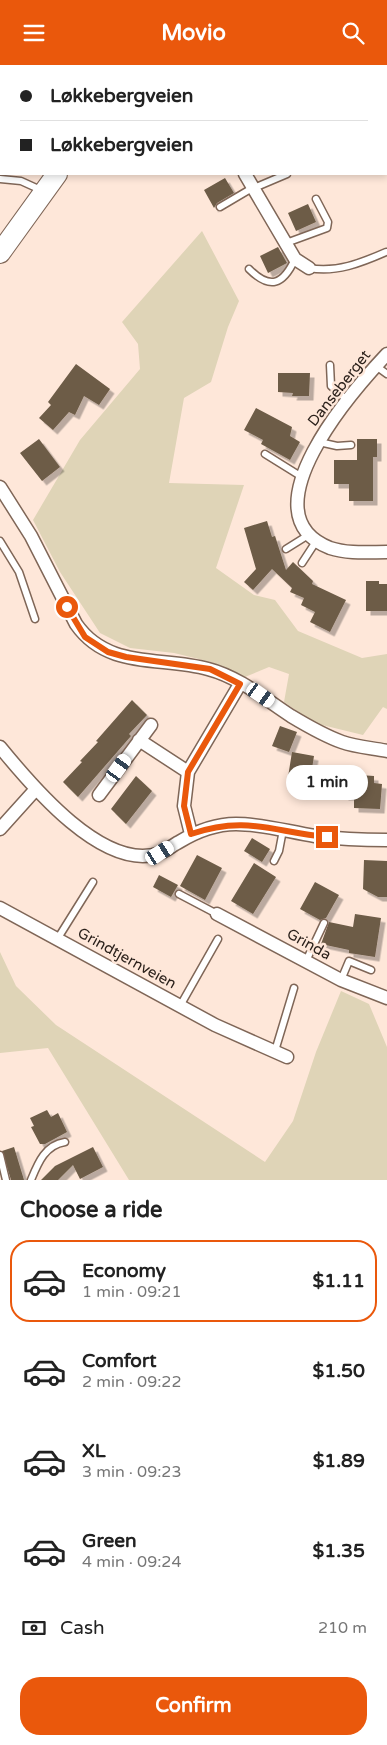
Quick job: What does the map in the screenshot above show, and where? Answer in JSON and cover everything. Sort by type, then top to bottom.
[{"type":"main road","points":[[0,253],[56,175]]},
{"type":"street","points":[[246,175],[295,259],[309,269]]},
{"type":"street","name":"Danseberget","points":[[314,537],[299,514],[298,492],[302,477],[318,442],[347,400],[387,354]]},
{"type":"street","points":[[0,487],[30,536],[76,624],[85,637],[96,646],[117,655],[210,669],[261,695],[292,716],[342,743],[387,751]]},
{"type":"street","points":[[314,537],[338,550],[387,552]]},
{"type":"street","points":[[191,834],[184,806],[188,772],[240,684]]},
{"type":"street","points":[[99,795],[151,725]]},
{"type":"street","points":[[139,740],[188,772]]},
{"type":"street","points":[[0,747],[36,789],[85,831],[119,852],[142,856],[160,853],[191,834],[210,827],[237,824],[317,836],[387,840]]},
{"type":"street","points":[[0,829],[36,789]]},
{"type":"street","name":"Grindtjernveien","points":[[0,908],[180,1006],[287,1057]]},
{"type":"street","name":"Grinda","points":[[217,914],[341,980],[387,997]]},
{"type":"lane","points":[[220,207],[254,188],[285,175]]},
{"type":"lane","points":[[0,179],[21,181],[44,191]]},
{"type":"lane","points":[[286,243],[327,228],[328,222],[316,199]]},
{"type":"lane","points":[[309,269],[322,271],[340,268],[362,263],[386,252]]},
{"type":"lane","points":[[249,269],[260,280],[268,283],[278,282],[289,271],[295,259]]},
{"type":"lane","points":[[330,365],[332,386],[347,400]]},
{"type":"lane","points":[[376,366],[387,374]]},
{"type":"lane","points":[[318,442],[351,445]]},
{"type":"lane","points":[[265,454],[302,477]]},
{"type":"lane","points":[[286,549],[314,537]]},
{"type":"lane","points":[[302,563],[314,537]]},
{"type":"lane","points":[[0,541],[19,571],[35,619]]},
{"type":"lane","points":[[274,861],[279,851],[283,830]]},
{"type":"lane","name":"Grindtjernveien","points":[[58,938],[93,882]]},
{"type":"lane","points":[[180,894],[217,914]]},
{"type":"lane","points":[[306,961],[324,923]]},
{"type":"lane","name":"Grindtjernveien","points":[[180,1006],[218,939]]},
{"type":"lane","points":[[341,980],[349,961],[371,970]]},
{"type":"lane","points":[[275,1051],[294,988]]},
{"type":"lane","points":[[31,1180],[44,1153],[56,1143],[65,1142]]},
{"type":"lane","points":[[0,1155],[6,1180]]},
{"type":"shaded area","points":[[202,231],[239,301],[228,327],[211,382],[184,398],[169,483],[244,485],[216,568],[254,595],[275,600],[298,631],[362,658],[387,654],[387,709],[383,707],[363,735],[314,723],[284,702],[289,674],[269,667],[245,677],[211,662],[174,653],[130,648],[100,633],[60,572],[33,520],[80,440],[140,369],[138,344],[122,322]]},
{"type":"shaded area","points":[[0,952],[16,986],[56,1025],[265,1162],[293,1121],[316,1052],[341,991],[369,1004],[387,1047],[387,1180],[129,1180],[48,1048],[0,1053]]},
{"type":"building","points":[[225,178],[234,193],[217,203],[214,208],[204,190]]},
{"type":"building","points":[[308,204],[316,222],[296,231],[288,213]]},
{"type":"building","points":[[278,247],[287,263],[268,273],[260,256]]},
{"type":"building","points":[[76,364],[110,389],[99,405],[84,396],[75,415],[69,412],[53,430],[39,418],[51,405],[48,402]]},
{"type":"building","points":[[278,373],[310,373],[309,396],[292,396],[293,393],[278,392]]},
{"type":"building","points":[[256,408],[292,427],[290,436],[300,442],[290,460],[261,444],[263,440],[244,430]]},
{"type":"building","points":[[39,439],[60,467],[42,481],[20,453]]},
{"type":"building","points":[[357,439],[377,439],[377,457],[373,457],[373,501],[349,501],[349,484],[334,484],[334,460],[357,460]]},
{"type":"building","points":[[267,521],[272,537],[275,536],[286,570],[293,562],[313,581],[312,584],[346,600],[330,632],[310,622],[315,612],[301,605],[304,598],[290,592],[292,588],[272,569],[253,590],[244,582],[256,569],[244,528]]},
{"type":"building","points":[[366,581],[379,581],[379,584],[387,584],[387,611],[366,611]]},
{"type":"building","points":[[132,700],[147,715],[129,734],[131,736],[78,797],[63,782],[82,762],[80,761],[98,742],[96,741]]},
{"type":"building","points":[[280,726],[297,732],[289,752],[272,746]]},
{"type":"building","points":[[292,752],[314,756],[310,781],[288,777]]},
{"type":"building","points":[[345,774],[374,776],[374,783],[382,784],[380,809],[354,808],[354,796],[344,796]]},
{"type":"building","points":[[136,776],[152,791],[126,824],[111,809]]},
{"type":"building","points":[[252,838],[270,849],[262,862],[244,851]]},
{"type":"building","points":[[197,855],[222,868],[205,900],[180,886]]},
{"type":"building","points":[[364,860],[387,861],[387,897],[378,897],[363,889]]},
{"type":"building","points":[[254,863],[276,877],[253,914],[231,901]]},
{"type":"building","points":[[159,875],[178,885],[171,897],[153,887]]},
{"type":"building","points":[[315,882],[339,895],[326,918],[320,920],[300,909]]},
{"type":"building","points":[[355,914],[381,918],[375,957],[349,953],[349,950],[321,944],[329,922],[353,927]]},
{"type":"building","points":[[47,1110],[51,1117],[58,1113],[67,1132],[45,1144],[40,1144],[31,1127],[34,1126],[30,1118]]},
{"type":"building","points":[[14,1147],[24,1180],[11,1180],[2,1151]]},
{"type":"building","points":[[93,1147],[103,1167],[80,1179],[73,1165],[58,1180],[41,1180],[55,1166]]},
{"type":"route","points":[[67,607],[85,637],[96,646],[108,652],[126,657],[210,669],[240,684],[225,705],[188,772],[184,787],[184,806],[191,834],[210,827],[237,824],[327,837]]}]
